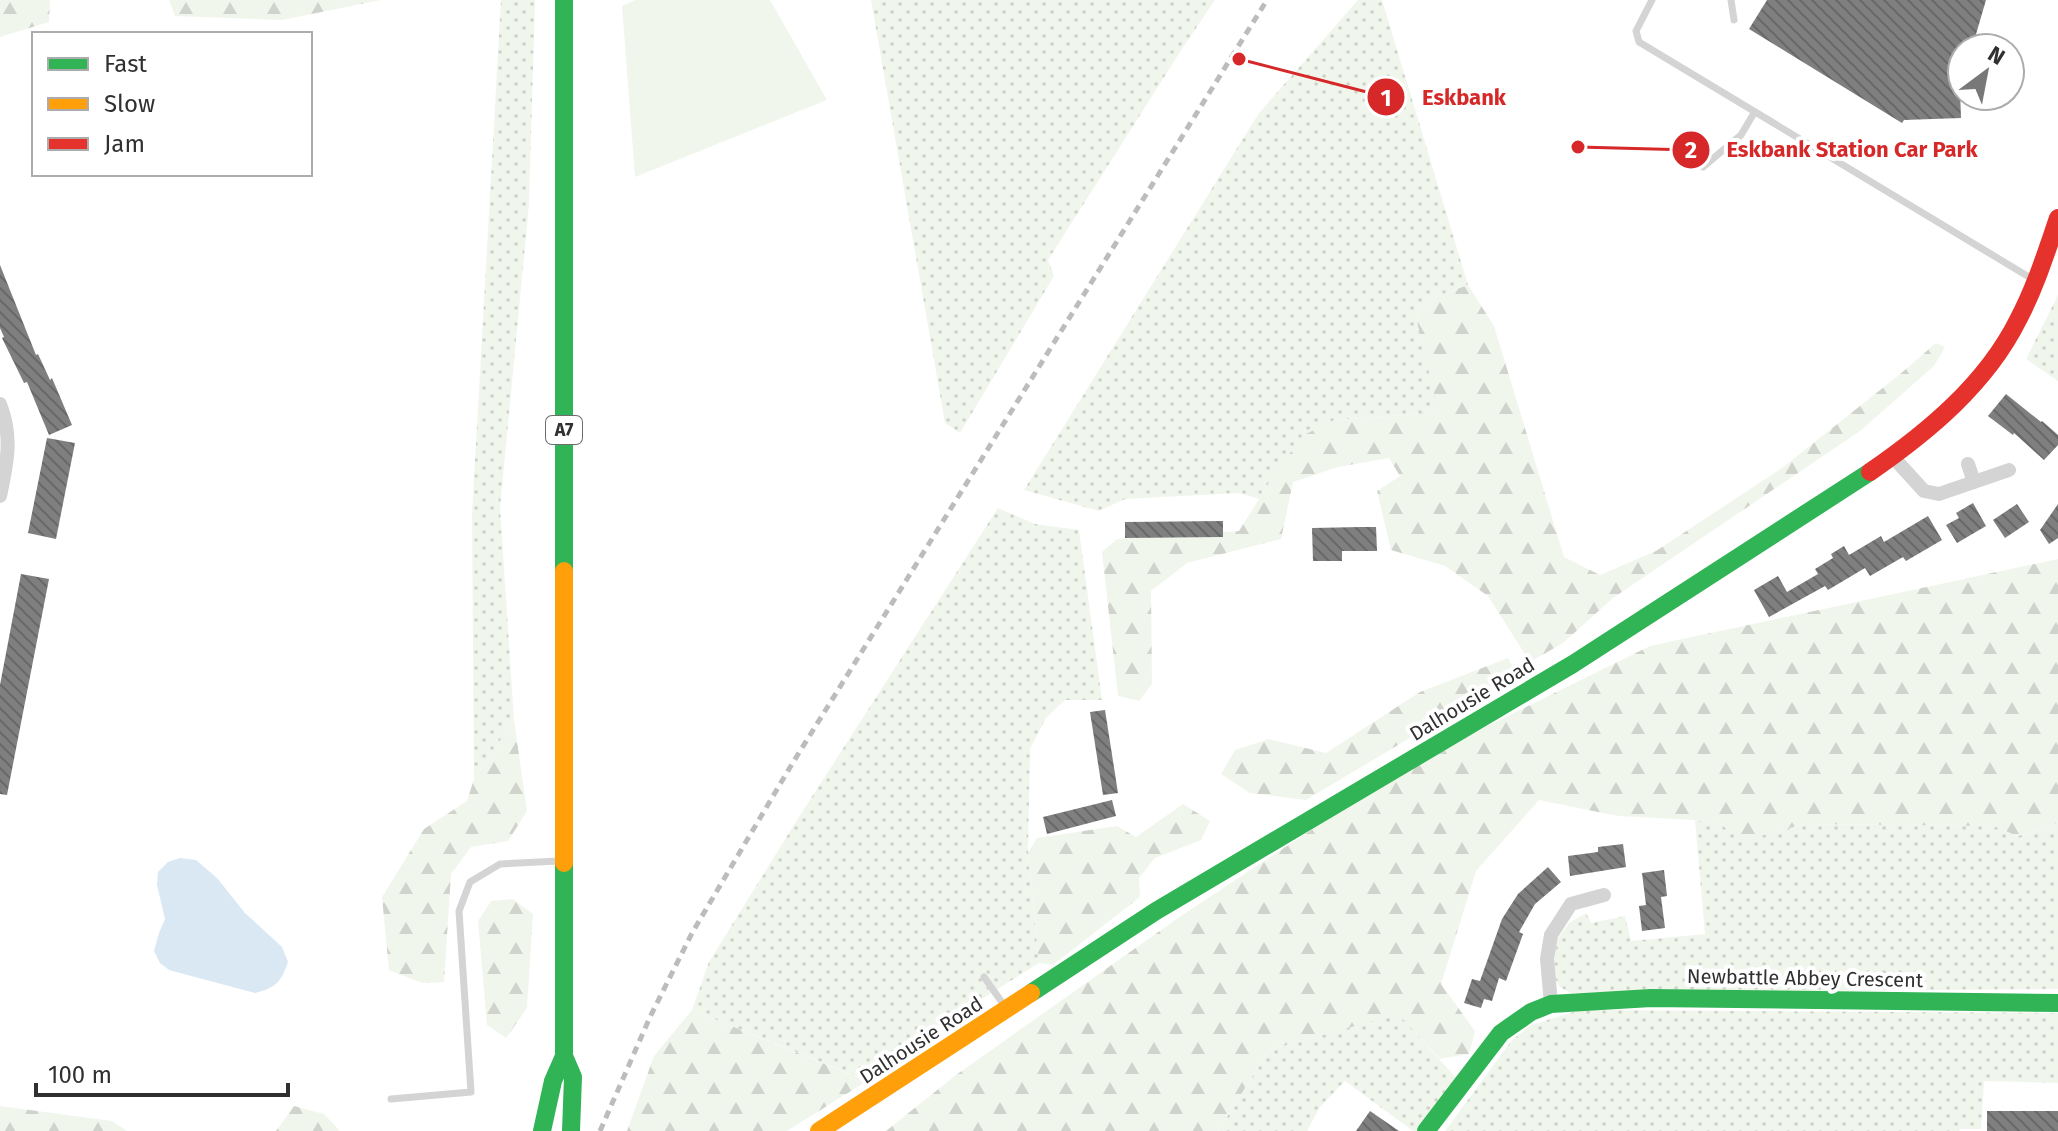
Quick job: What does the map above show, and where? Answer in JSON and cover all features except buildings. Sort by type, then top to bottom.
[{"type":"main road","name":"A7","points":[[542,1131],[553,1081],[564,1056],[564,0]]},
{"type":"main road","name":"Dalhousie Road","points":[[819,1131],[1156,911],[1573,664],[1911,444],[1952,407],[1992,363],[2017,323],[2036,281],[2058,218]]},
{"type":"main road","name":"Newbattle Abbey Crescent","points":[[1426,1131],[1501,1033],[1531,1012],[1551,1004],[1651,998],[2058,1003]]},
{"type":"main road","name":"A7","points":[[564,1056],[573,1077],[571,1131]]},
{"type":"street","points":[[0,404],[9,436],[8,462],[0,496]]},
{"type":"street","points":[[1893,457],[1924,491],[1939,494],[2009,470]]},
{"type":"street","points":[[1968,464],[1974,482]]},
{"type":"street","points":[[1551,1004],[1547,959],[1551,935],[1571,904],[1604,895]]},
{"type":"lane","points":[[1652,0],[1636,31],[1639,42],[2036,281]]},
{"type":"lane","points":[[1731,0],[1734,20]]},
{"type":"lane","points":[[1673,149],[1703,167],[1741,135],[1754,113]]},
{"type":"lane","points":[[391,1099],[471,1092],[459,911],[470,882],[500,864],[565,860]]},
{"type":"lane","points":[[984,977],[1007,1010]]},
{"type":"green space","points":[[0,0],[50,0],[49,22],[0,37]]},
{"type":"green space","points":[[169,0],[381,0],[282,20],[175,16]]},
{"type":"green space","points":[[501,0],[535,0],[529,204],[500,508],[514,720],[474,779],[472,514]]},
{"type":"green space","points":[[635,0],[770,0],[827,100],[635,177],[622,6]]},
{"type":"green space","points":[[871,0],[1215,0],[1048,260],[1054,276],[960,433],[945,423]]},
{"type":"green space","points":[[1358,0],[1382,0],[1468,285],[1430,299],[1416,317],[1436,398],[1433,413],[1334,420],[1269,483],[1259,499],[1239,493],[1125,499],[1099,511],[1024,490],[1259,113]]},
{"type":"green space","points":[[1468,285],[1494,326],[1564,557],[1600,575],[1656,551],[1782,468],[1936,343],[1945,347],[1934,366],[1860,431],[1613,598],[1563,643],[1530,662],[1488,596],[1445,566],[1391,550],[1377,491],[1400,476],[1389,458],[1338,467],[1293,482],[1281,539],[1187,563],[1151,591],[1152,684],[1139,701],[1118,696],[1102,552],[1117,539],[1239,531],[1302,436],[1334,420],[1433,413],[1435,398],[1416,317],[1430,299]]},
{"type":"green space","points":[[2058,295],[2058,381],[2026,359]]},
{"type":"green space","points":[[998,508],[1035,524],[1079,530],[1102,700],[1065,700],[1046,718],[1030,749],[1028,852],[1039,963],[858,1077],[692,1010],[709,962]]},
{"type":"green space","points":[[2058,559],[2058,821],[2051,828],[2017,836],[1994,826],[1804,824],[1742,841],[1722,825],[1695,820],[1618,816],[1539,800],[1476,871],[1441,984],[1475,1031],[1469,1054],[1440,1059],[1398,1014],[1269,1050],[1218,1131],[886,1131],[956,1075],[1178,918],[1414,762],[1650,646]]},
{"type":"green space","points":[[1508,658],[1517,674],[1306,800],[1250,793],[1221,774],[1235,750],[1269,739],[1326,753],[1420,692]]},
{"type":"green space","points":[[514,720],[527,811],[508,841],[471,847],[451,874],[444,982],[422,983],[389,970],[382,897],[424,829],[467,801],[474,779]]},
{"type":"green space","points":[[1183,804],[1210,821],[1201,840],[1155,858],[1139,878],[1140,897],[1053,965],[1039,963],[1028,852],[1037,838],[1117,826],[1136,837]]},
{"type":"green space","points":[[1695,820],[1722,825],[1742,840],[1804,824],[1994,826],[2017,836],[2051,828],[2058,821],[2058,989],[1571,993],[1560,987],[1553,975],[1556,941],[1569,923],[1586,913],[1591,923],[1625,916],[1631,941],[1705,934]]},
{"type":"green space","points":[[513,899],[533,914],[527,1008],[506,1038],[487,1025],[478,921],[491,901]]},
{"type":"green space","points":[[692,1010],[867,1081],[787,1131],[627,1131],[654,1056]]},
{"type":"green space","points":[[1580,1010],[2058,1013],[2058,1083],[1984,1081],[1981,1129],[1959,1131],[1445,1131],[1512,1040],[1531,1025]]},
{"type":"green space","points":[[1398,1013],[1457,1079],[1418,1131],[1413,1131],[1345,1081],[1320,1107],[1307,1131],[1218,1131],[1269,1050]]},
{"type":"green space","points":[[0,1106],[112,1121],[127,1131],[0,1131]]},
{"type":"green space","points":[[294,1106],[324,1114],[340,1131],[276,1131]]},
{"type":"shaded area","points":[[180,858],[196,860],[217,878],[245,913],[282,947],[288,962],[273,986],[255,993],[169,970],[160,963],[154,951],[165,919],[157,885],[158,872],[168,862]]},
{"type":"railway","points":[[600,1131],[650,1017],[692,933],[792,764],[1267,0]]},
{"type":"traffic: fast","points":[[564,0],[564,571]]},
{"type":"traffic: fast","points":[[1031,993],[1156,911],[1573,664],[1870,472]]},
{"type":"traffic: fast","points":[[564,863],[564,1056],[573,1077],[571,1131]]},
{"type":"traffic: fast","points":[[1426,1131],[1501,1033],[1531,1012],[1551,1004],[1651,998],[2058,1003]]},
{"type":"traffic: fast","points":[[542,1131],[553,1081],[564,1056]]},
{"type":"traffic: slow","points":[[564,571],[564,863]]},
{"type":"traffic: slow","points":[[819,1131],[1031,993]]},
{"type":"traffic: jam","points":[[1870,472],[1934,423],[1990,365],[2024,308],[2058,218]]},
{"type":"place","name":"Eskbank","points":[[1239,59]]},
{"type":"place","name":"Eskbank Station Car Park","points":[[1578,147]]}]
